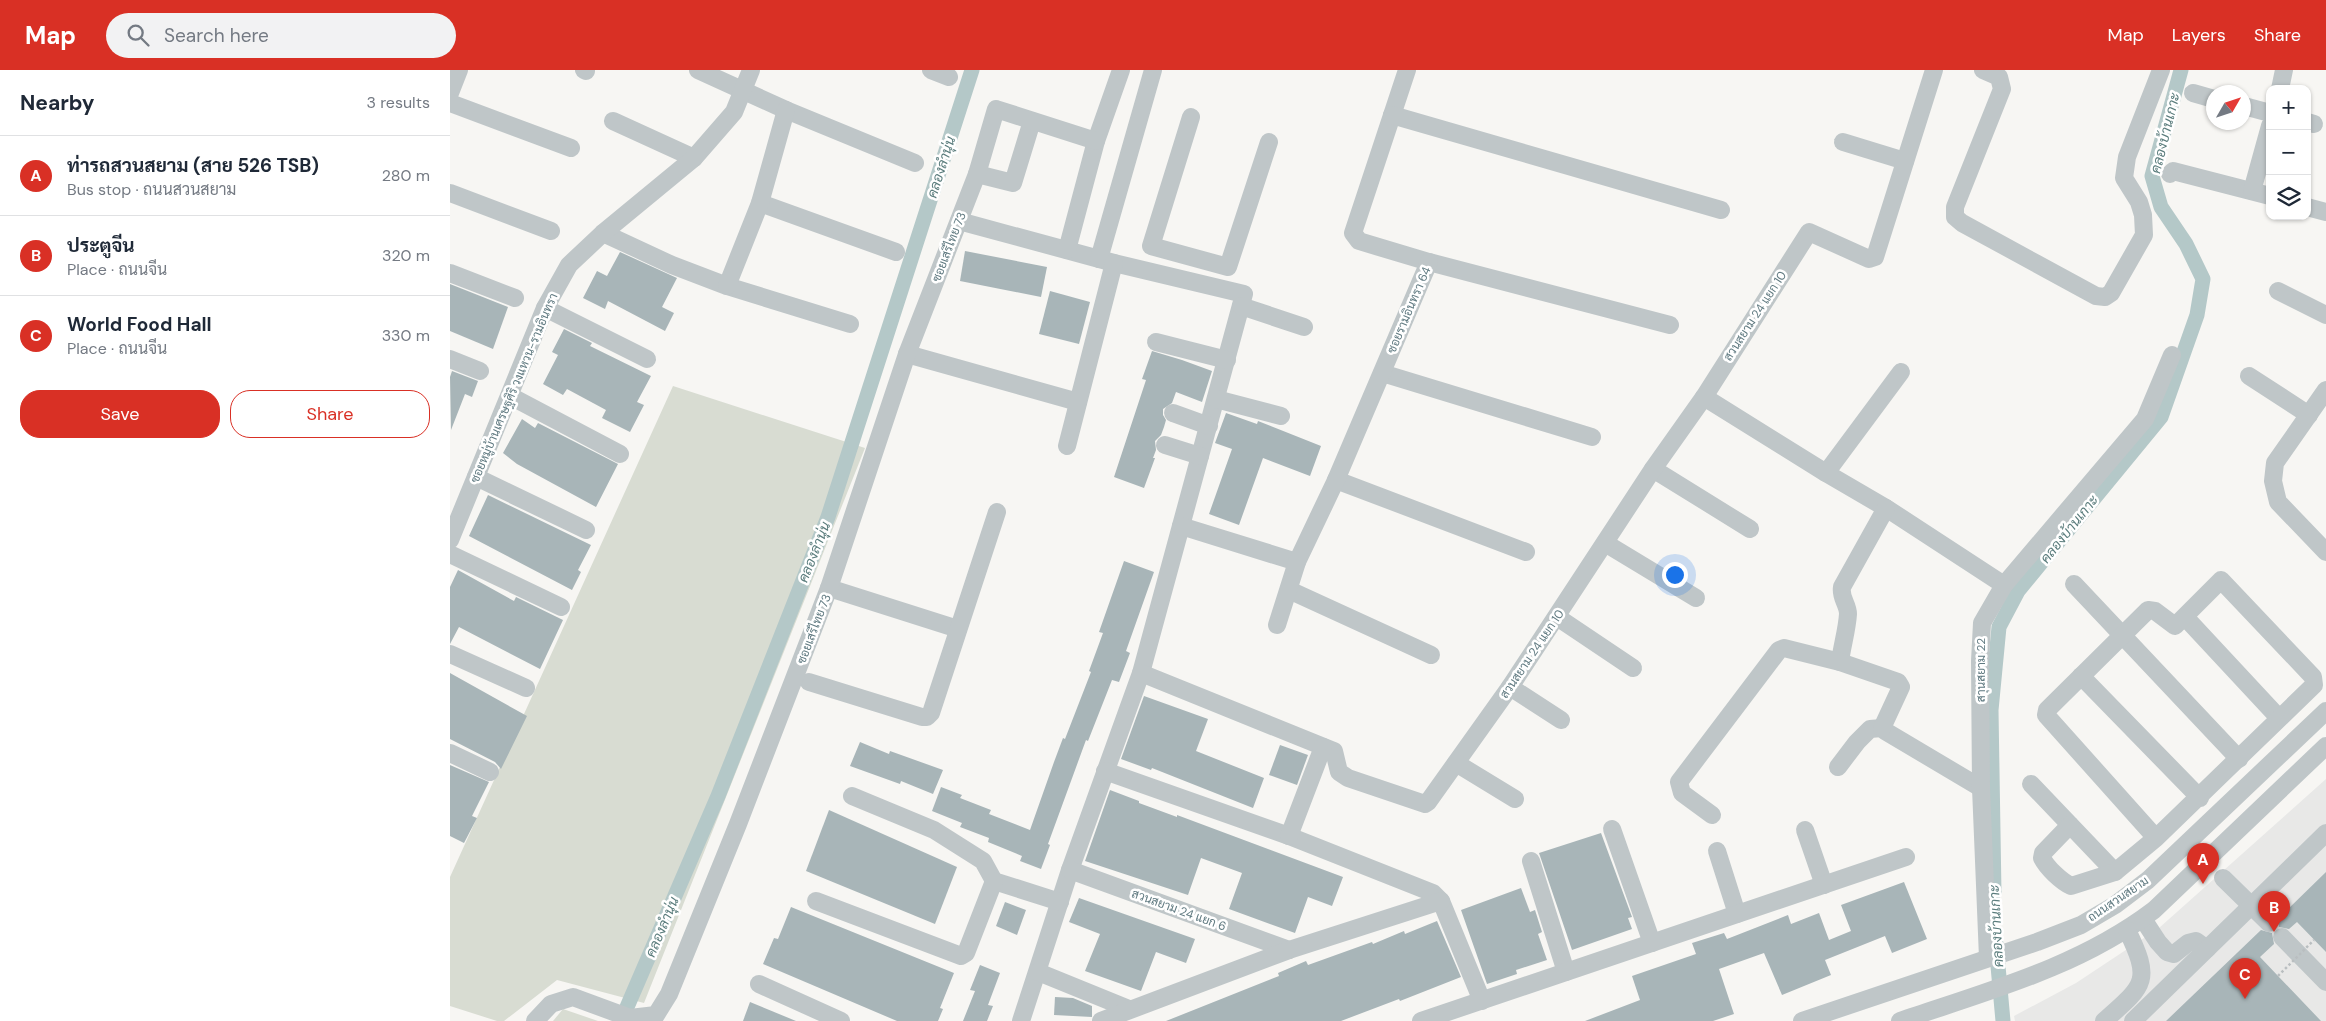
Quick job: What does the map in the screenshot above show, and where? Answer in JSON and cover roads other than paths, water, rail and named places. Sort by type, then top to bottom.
[{"type":"street","points":[[450,93],[459,70]]},
{"type":"street","points":[[698,70],[786,110],[916,163]]},
{"type":"street","name":"ซอยหมู่บ้านเศรษฐศิริ วงแหวน-รามอินทรา","points":[[450,540],[545,308],[569,265],[603,233],[694,158],[734,112],[751,70]]},
{"type":"street","points":[[931,70],[949,77]]},
{"type":"street","points":[[1067,250],[1096,141],[1121,70]]},
{"type":"street","points":[[1067,446],[1078,402],[1106,261],[1153,70]]},
{"type":"street","name":"ซอยรามอินทรา 64","points":[[1277,624],[1297,562],[1336,480],[1429,262],[1359,240],[1354,233],[1407,70]]},
{"type":"street","points":[[1843,142],[1905,161],[1934,70]]},
{"type":"street","points":[[1983,70],[1999,77],[2002,89],[1955,207],[1955,217],[1962,223],[2096,296],[2105,297],[2111,293],[2144,235],[2141,208],[2124,178],[2127,157],[2162,70]]},
{"type":"street","points":[[2281,85],[2284,70]]},
{"type":"street","points":[[2193,93],[2206,97]]},
{"type":"street","points":[[450,103],[571,148]]},
{"type":"street","points":[[2251,108],[2266,112]]},
{"type":"street","name":"ซอยเสรีไทย 73","points":[[535,1021],[551,1004],[573,998],[630,1018],[656,1015],[669,994],[738,824],[829,588],[908,354],[977,174],[996,109],[1032,121]]},
{"type":"street","points":[[727,286],[760,203],[786,110]]},
{"type":"street","points":[[1392,115],[1721,210]]},
{"type":"street","points":[[1147,271],[1151,246],[1191,117]]},
{"type":"street","points":[[613,121],[694,158]]},
{"type":"street","points":[[977,174],[1013,182],[1032,121],[1096,141]]},
{"type":"street","points":[[2252,191],[2269,130]]},
{"type":"street","points":[[1151,246],[1228,267],[1269,142]]},
{"type":"street","name":"สวนสยาม 24 แยก 10","points":[[1141,673],[1335,752],[1340,772],[1348,778],[1425,804],[1510,687],[1654,469],[1704,397],[1809,232],[1869,259],[1874,257],[1905,161]]},
{"type":"street","points":[[2170,174],[2173,171],[2266,195]]},
{"type":"street","points":[[450,193],[551,231]]},
{"type":"street","points":[[760,203],[896,252]]},
{"type":"street","points":[[2311,208],[2326,212]]},
{"type":"street","points":[[959,221],[1106,261],[1241,293],[1244,297],[1141,673],[1070,870],[1021,1021]]},
{"type":"street","points":[[603,233],[672,265],[727,286],[850,324]]},
{"type":"street","points":[[1429,262],[1670,325]]},
{"type":"street","points":[[450,273],[515,298]]},
{"type":"street","points":[[2278,292],[2326,314]]},
{"type":"street","points":[[1241,306],[1304,327]]},
{"type":"street","points":[[545,308],[647,360]]},
{"type":"street","points":[[1156,342],[1226,360]]},
{"type":"street","points":[[908,354],[1078,402]]},
{"type":"street","name":"สาุนสยาม 22","points":[[1988,958],[1980,788],[1980,661],[1982,623],[2004,585],[2145,420],[2172,355]]},
{"type":"street","points":[[450,359],[480,371]]},
{"type":"street","points":[[1826,473],[1900,372]]},
{"type":"street","points":[[1382,373],[1592,437]]},
{"type":"street","points":[[2249,376],[2309,415]]},
{"type":"street","points":[[2326,390],[2276,463],[2273,481],[2278,502],[2326,552]]},
{"type":"street","points":[[510,396],[620,454]]},
{"type":"street","points":[[1704,397],[1886,508],[2004,585]]},
{"type":"street","points":[[1216,398],[1281,416]]},
{"type":"street","points":[[1173,413],[1208,426]]},
{"type":"street","points":[[1165,445],[1200,456]]},
{"type":"street","points":[[1654,469],[1750,529]]},
{"type":"street","points":[[476,477],[586,530]]},
{"type":"street","points":[[1336,480],[1526,552]]},
{"type":"street","points":[[1840,662],[1848,615],[1847,606],[1841,596],[1842,588],[1886,508]]},
{"type":"street","points":[[809,682],[927,717],[930,713],[997,512]]},
{"type":"street","points":[[1181,526],[1297,562]]},
{"type":"street","points":[[1605,543],[1696,598]]},
{"type":"street","points":[[450,554],[561,607]]},
{"type":"street","points":[[2070,825],[2043,853],[2044,862],[2065,883],[2071,886],[2115,872],[2156,838],[2200,798],[2279,718],[2314,686],[2312,677],[2221,580],[2175,626],[2151,609],[2122,634],[2047,710],[2047,719],[2156,838]]},
{"type":"street","points":[[2074,584],[2239,759]]},
{"type":"street","points":[[829,588],[958,629]]},
{"type":"street","points":[[1288,590],[1431,655]]},
{"type":"street","points":[[1556,617],[1633,668]]},
{"type":"street","points":[[2185,617],[2279,718]]},
{"type":"street","points":[[1712,815],[1682,793],[1679,782],[1779,650],[1788,648],[1840,662],[1898,682],[1900,685],[1882,728]]},
{"type":"street","points":[[450,654],[526,688]]},
{"type":"street","points":[[2081,676],[2200,798]]},
{"type":"street","points":[[1510,687],[1561,720]]},
{"type":"street","name":"ถนนสวนสยาม","points":[[1802,1021],[2010,951],[2081,924],[2115,905],[2148,880],[2326,711]]},
{"type":"street","points":[[1882,728],[1885,732],[1980,788]]},
{"type":"street","points":[[1838,767],[1857,742],[1870,729],[1882,728]]},
{"type":"street","points":[[1900,1021],[2060,966],[2127,930],[2143,919],[2324,750],[2320,743],[2315,744],[2265,790],[2255,796],[2238,796],[2225,772]]},
{"type":"street","points":[[1289,836],[1323,747]]},
{"type":"street","points":[[450,752],[490,772]]},
{"type":"street","points":[[1456,763],[1515,799]]},
{"type":"street","points":[[1105,772],[1289,836],[1433,893],[1441,901],[1482,1001]]},
{"type":"street","points":[[2031,784],[2115,872]]},
{"type":"street","points":[[852,796],[934,830],[983,861],[994,881],[1060,902]]},
{"type":"street","points":[[1612,829],[1652,943]]},
{"type":"street","points":[[1805,830],[1824,885]]},
{"type":"street","points":[[2133,1021],[2326,833]]},
{"type":"street","points":[[1717,851],[1737,914]]},
{"type":"street","points":[[1421,1021],[1906,857]]},
{"type":"street","points":[[1531,861],[1566,972]]},
{"type":"street","name":"สวนสยาม 24 แยก 6","points":[[1070,870],[1289,950]]},
{"type":"street","points":[[2223,878],[2269,923]]},
{"type":"street","points":[[816,901],[961,956],[966,953],[994,881]]},
{"type":"street","points":[[1100,1021],[1289,950],[1441,901]]},
{"type":"street","points":[[2143,919],[2167,952],[2174,954],[2188,943],[2196,941],[2207,949]]},
{"type":"street","points":[[2104,1021],[2139,986],[2143,972],[2141,958],[2127,930]]},
{"type":"street","points":[[2282,936],[2326,982]]},
{"type":"street","points":[[1038,972],[1129,1009]]},
{"type":"street","points":[[759,984],[841,1021]]},
{"type":"waterway","name":"คลองลำนุ่น","points":[[621,1021],[718,796],[828,517],[972,70]]},
{"type":"waterway","name":"คลองบ้านเกาะ","points":[[1994,893],[1991,710],[1999,627],[2018,591],[2161,417],[2197,315],[2203,279],[2186,244],[2161,207],[2152,176],[2181,70]]},
{"type":"waterway","name":"คลองบ้านเกาะ","points":[[1996,944],[2003,1021]]},
{"type":"place","name":"ท่ารถสวนสยาม (สาย 526 TSB)","points":[[2203,884]]},
{"type":"place","name":"ประตูจีน","points":[[2274,932]]},
{"type":"place","name":"World Food Hall","points":[[2245,999]]}]
